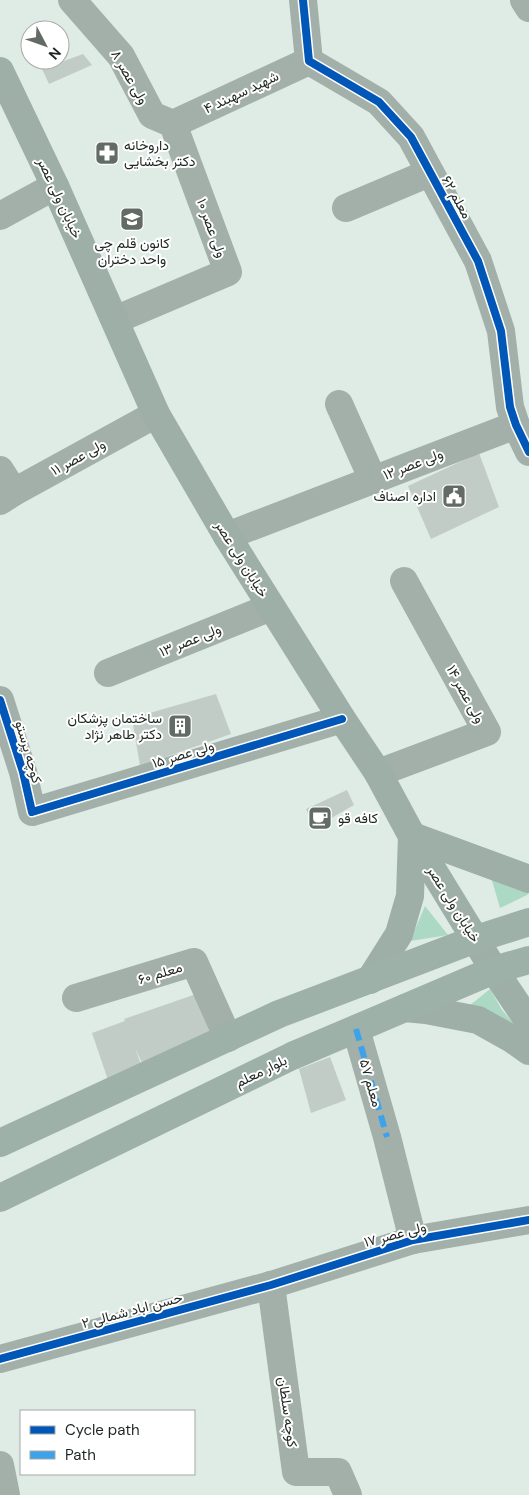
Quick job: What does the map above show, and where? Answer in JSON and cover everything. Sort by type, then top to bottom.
[{"type":"main road","name":"خیابان ولی عصر","points":[[0,70],[55,186],[156,414],[227,536],[342,720],[378,773],[412,836],[494,970],[529,1022]]},
{"type":"main road","points":[[370,980],[399,934],[410,896],[412,836],[529,879]]},
{"type":"main road","points":[[0,1143],[279,1014],[476,939],[529,922]]},
{"type":"main road","name":"بلوار معلم","points":[[0,1198],[292,1056],[494,970],[529,960]]},
{"type":"main road","points":[[405,1008],[478,1020],[529,1051]]},
{"type":"main road","points":[[279,1014],[288,1016],[298,1030],[298,1039],[292,1056]]},
{"type":"street","points":[[302,0],[309,61]]},
{"type":"street","points":[[524,0],[529,8]]},
{"type":"street","name":"ولی عصر ۸","points":[[76,1],[120,56],[152,115],[173,124]]},
{"type":"street","name":"شهید سهبند ۴","points":[[173,124],[309,61]]},
{"type":"street","name":"معلم ۶۲","points":[[309,61],[379,102],[411,136],[478,261],[500,331],[529,452]]},
{"type":"street","name":"ولی عصر ۱۰","points":[[115,320],[228,272],[173,124]]},
{"type":"street","points":[[346,208],[429,172]]},
{"type":"street","points":[[0,216],[55,186]]},
{"type":"street","points":[[339,404],[373,480]]},
{"type":"street","name":"ولی عصر ۱۲","points":[[227,536],[373,480],[518,410]]},
{"type":"street","name":"ولی عصر ۱۱","points":[[5,488],[156,414]]},
{"type":"street","name":"ولی عصر ۱۴","points":[[378,773],[487,732],[404,581]]},
{"type":"street","name":"ولی عصر ۱۳","points":[[108,673],[272,607]]},
{"type":"street","name":"کوچه پرستو","points":[[0,700],[23,772],[32,812]]},
{"type":"street","name":"ولی عصر ۱۵","points":[[32,812],[342,720]]},
{"type":"street","name":"معلم ۶۰","points":[[76,998],[194,962],[228,1038]]},
{"type":"street","name":"معلم ۵۷","points":[[356,1029],[387,1137],[413,1240]]},
{"type":"street","name":"ولی عصر ۱۷","points":[[271,1285],[413,1240],[529,1220]]},
{"type":"street","name":"حسن اباد شمالی ۲","points":[[0,1359],[271,1285]]},
{"type":"street","name":"کوچه سلطان","points":[[271,1285],[296,1472],[338,1472],[348,1495]]},
{"type":"street","points":[[0,1465],[6,1495]]},
{"type":"green space","points":[[491,877],[529,894],[500,908]]},
{"type":"green space","points":[[425,906],[448,935],[410,941]]},
{"type":"green space","points":[[490,989],[502,1010],[521,1032],[469,1006]]},
{"type":"building","points":[[83,54],[92,65],[49,84],[42,70],[70,70],[70,59]]},
{"type":"building","name":"اداره اصناف","points":[[479,453],[499,507],[431,539],[408,486]]},
{"type":"building","name":"ساختمان پزشکان دکتر طاهر نژاد","points":[[216,694],[231,734],[140,766],[132,718]]},
{"type":"building","name":"کافه قو","points":[[347,790],[354,805],[314,828],[306,809]]},
{"type":"building","points":[[202,992],[210,1034],[144,1067],[135,1048],[142,1067],[109,1083],[92,1033],[125,1021],[124,1019]]},
{"type":"building","points":[[330,1057],[346,1100],[311,1113],[299,1069]]},
{"type":"marked path","points":[[356,1029],[387,1137]]},
{"type":"cycle path","points":[[303,0],[309,61],[379,102],[411,137],[478,261],[501,331],[510,407],[529,452]]},
{"type":"cycle path","points":[[0,700],[23,772],[32,812],[342,719]]},
{"type":"cycle path","points":[[0,1359],[271,1285],[413,1240],[529,1220]]},
{"type":"place","name":"داروخانه دکتر بخشایی","points":[[107,153]]},
{"type":"place","name":"کانون قلم چی واحد دختران","points":[[132,219]]},
{"type":"place","name":"اداره اصناف","points":[[454,496]]},
{"type":"place","name":"ساختمان پزشکان دکتر طاهر نژاد","points":[[180,726]]},
{"type":"place","name":"کافه قو","points":[[320,818]]}]
